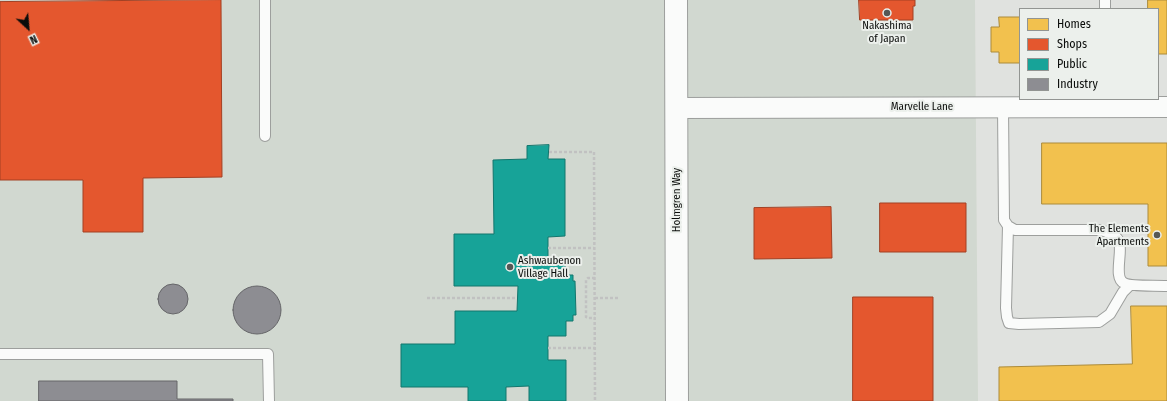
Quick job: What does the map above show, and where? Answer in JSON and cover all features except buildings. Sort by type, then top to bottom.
[{"type":"street","name":"Holmgren Way","points":[[676,0],[677,401]]},
{"type":"street","name":"Marvelle Lane","points":[[677,108],[1003,107],[1103,103],[1167,106]]},
{"type":"lane","points":[[265,0],[265,136]]},
{"type":"lane","points":[[1003,107],[1004,220],[1008,226],[1015,230],[1102,230],[1115,236],[1119,242],[1119,278],[1123,283],[1130,285],[1167,286]]},
{"type":"lane","points":[[1008,226],[1006,308],[1009,323],[1099,322],[1110,314],[1123,292],[1130,285]]},
{"type":"lane","points":[[0,354],[268,354],[269,401]]},
{"type":"path","points":[[548,152],[594,152],[595,401]]},
{"type":"path","points":[[548,248],[594,248]]},
{"type":"path","points":[[595,278],[588,278],[586,280],[586,316],[588,318],[595,318]]},
{"type":"path","points":[[427,298],[517,298]]},
{"type":"path","points":[[595,298],[618,298]]},
{"type":"path","points":[[548,348],[595,348]]},
{"type":"shaded area","points":[[0,0],[975,0],[978,401],[0,401]]},
{"type":"place","name":"Nakashima of Japan","points":[[887,13]]},
{"type":"place","name":"The Elements Apartments","points":[[1157,235]]},
{"type":"place","name":"Ashwaubenon Village Hall","points":[[510,267]]}]
